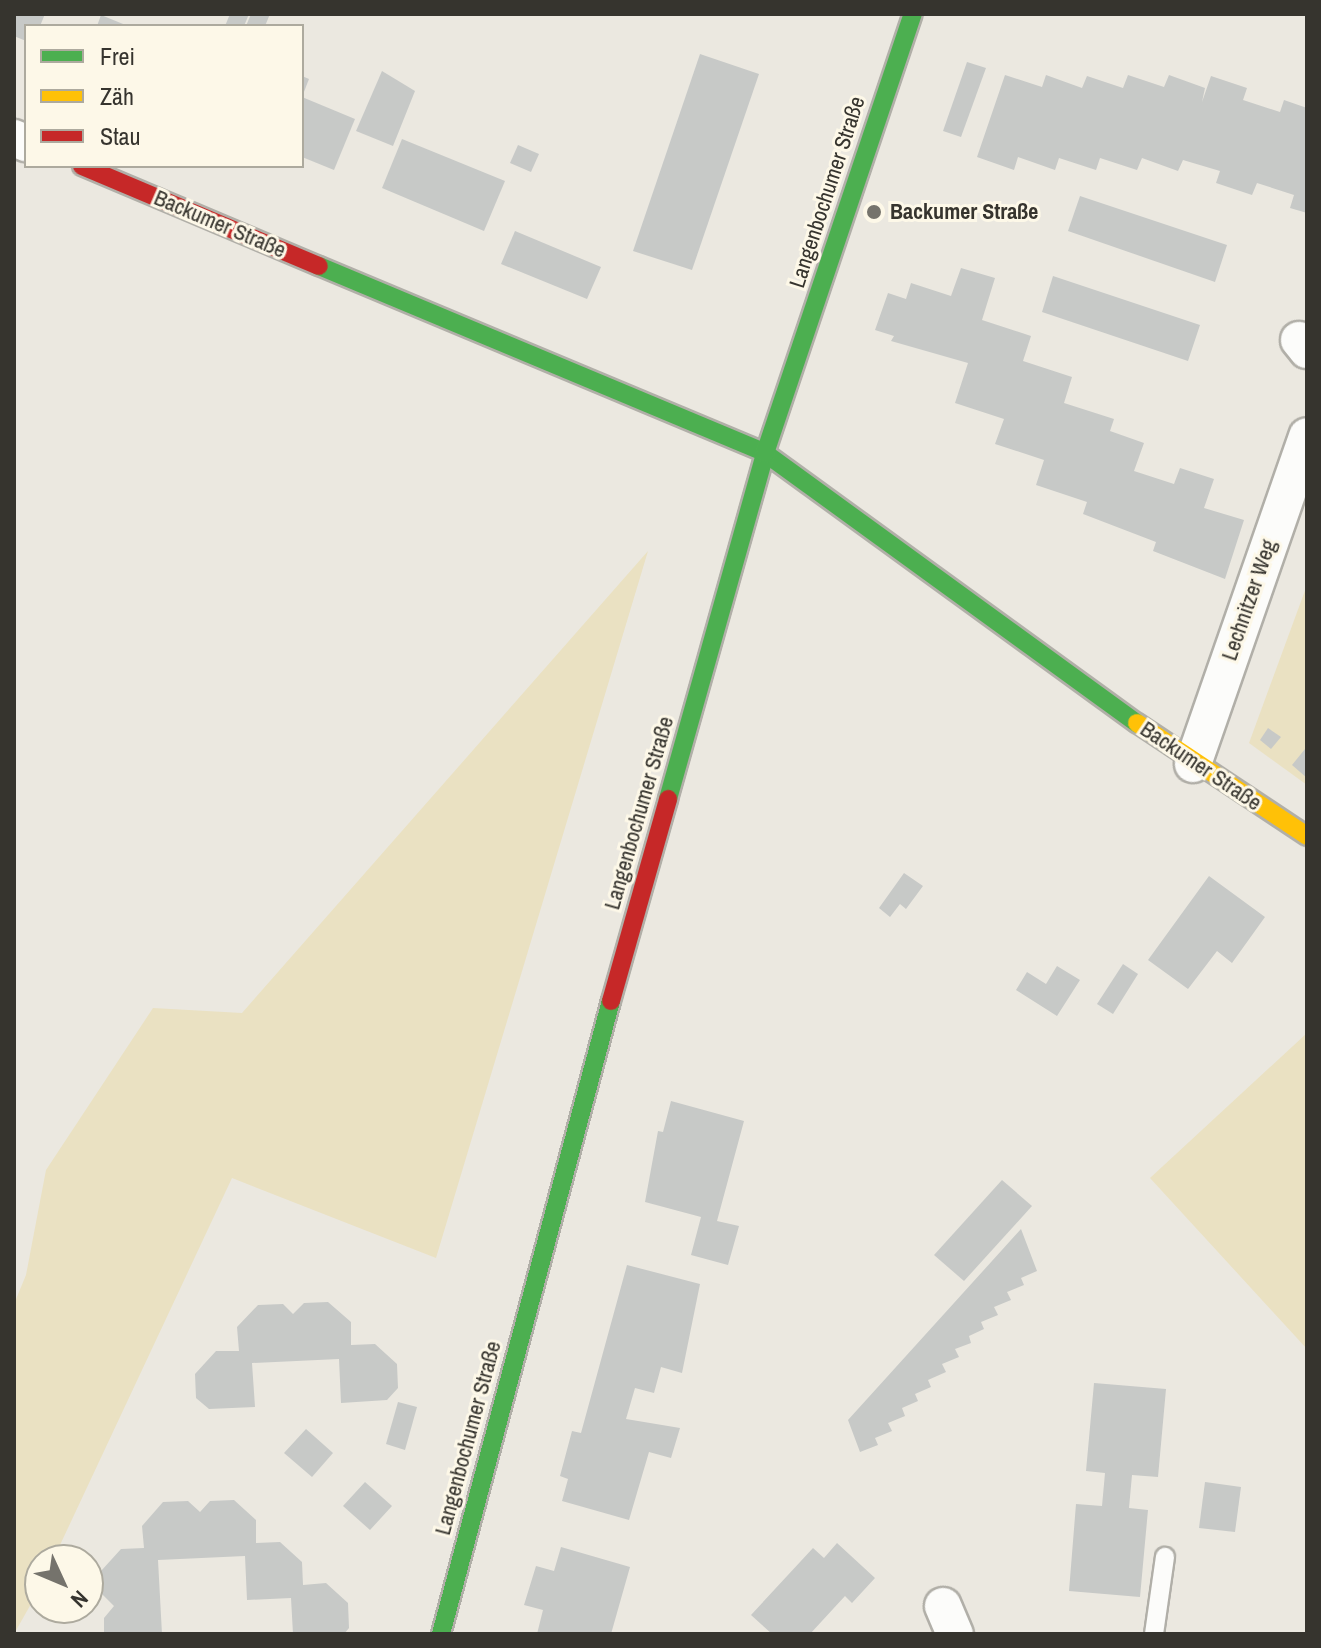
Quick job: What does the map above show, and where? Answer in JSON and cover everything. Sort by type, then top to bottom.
[{"type":"street","name":"Langenbochumer Straße","points":[[441,1634],[592,1066],[765,453],[913,14]]},
{"type":"street","name":"Backumer Straße","points":[[87,168],[765,453],[1193,764],[1307,836]]},
{"type":"street","name":"Lechnitzer Weg","points":[[1193,764],[1307,436]]},
{"type":"lane","points":[[1154,1634],[1165,1557]]},
{"type":"shaded area","points":[[648,551],[436,1258],[232,1178],[60,1544],[24,1544],[24,1616],[14,1634],[14,1304],[26,1275],[46,1170],[153,1008],[242,1013]]},
{"type":"shaded area","points":[[1307,585],[1307,785],[1249,743]]},
{"type":"shaded area","points":[[1307,1033],[1307,1349],[1150,1178]]},
{"type":"building","points":[[14,14],[45,14],[41,24],[24,24],[24,40],[14,36]]},
{"type":"building","points":[[230,14],[249,14],[245,24],[226,24]]},
{"type":"building","points":[[251,14],[270,14],[266,24],[247,24]]},
{"type":"building","points":[[101,15],[123,24],[98,24]]},
{"type":"building","points":[[700,54],[759,74],[692,270],[633,251]]},
{"type":"building","points":[[967,62],[986,68],[961,137],[943,131]]},
{"type":"building","points":[[382,71],[415,91],[393,146],[356,131]]},
{"type":"building","points":[[1005,75],[1042,87],[1046,75],[1082,88],[1087,76],[1123,88],[1128,75],[1164,87],[1169,75],[1205,88],[1202,102],[1211,76],[1247,88],[1243,100],[1280,112],[1284,100],[1307,108],[1307,213],[1290,208],[1294,195],[1257,183],[1252,195],[1216,183],[1220,171],[1183,160],[1178,171],[1142,158],[1137,170],[1100,158],[1096,170],[1059,158],[1055,170],[1018,157],[1014,170],[977,157]]},
{"type":"building","points":[[304,98],[355,119],[334,170],[304,158]]},
{"type":"building","points":[[402,139],[505,181],[484,231],[382,188]]},
{"type":"building","points":[[518,145],[539,154],[531,172],[510,163]]},
{"type":"building","points":[[1080,196],[1227,245],[1215,282],[1068,231]]},
{"type":"building","points":[[515,231],[601,267],[587,299],[501,264]]},
{"type":"building","points":[[961,268],[995,278],[982,320],[1031,336],[1023,361],[1072,377],[1064,403],[1114,419],[1110,431],[1144,443],[1134,471],[1174,484],[1180,468],[1214,479],[1204,508],[1244,520],[1225,579],[1153,551],[1156,542],[1083,514],[1087,502],[1036,485],[1044,460],[995,444],[1004,419],[955,403],[968,363],[891,341],[894,336],[875,330],[888,293],[906,299],[911,283],[951,296]]},
{"type":"building","points":[[1053,276],[1200,325],[1188,361],[1042,312]]},
{"type":"building","points":[[1268,728],[1281,737],[1271,749],[1260,740]]},
{"type":"building","points":[[1307,750],[1307,778],[1292,765]]},
{"type":"building","points":[[904,873],[923,886],[906,909],[900,904],[890,917],[879,908]]},
{"type":"building","points":[[1209,876],[1265,917],[1232,963],[1217,951],[1188,989],[1148,960]]},
{"type":"building","points":[[1123,964],[1138,974],[1113,1014],[1097,1004]]},
{"type":"building","points":[[1057,966],[1080,980],[1057,1016],[1016,990],[1027,972],[1046,984]]},
{"type":"building","points":[[671,1101],[744,1121],[717,1221],[739,1226],[728,1265],[691,1255],[701,1217],[645,1202],[658,1131],[663,1132]]},
{"type":"building","points":[[1002,1180],[1032,1206],[964,1281],[934,1255]]},
{"type":"building","points":[[1021,1229],[1037,1271],[1021,1278],[1024,1285],[1007,1292],[1011,1300],[994,1307],[998,1315],[981,1322],[984,1329],[969,1336],[971,1343],[955,1349],[959,1357],[942,1364],[946,1372],[928,1380],[931,1387],[915,1394],[918,1401],[902,1408],[905,1416],[888,1423],[892,1431],[875,1438],[878,1445],[860,1452],[848,1420]]},
{"type":"building","points":[[627,1265],[700,1284],[682,1373],[661,1367],[654,1393],[635,1388],[626,1419],[680,1428],[671,1458],[649,1452],[629,1520],[562,1501],[568,1479],[560,1476],[572,1431],[581,1433]]},
{"type":"building","points":[[328,1302],[351,1322],[351,1345],[375,1344],[397,1364],[398,1388],[387,1400],[341,1403],[339,1359],[252,1363],[255,1407],[209,1409],[196,1398],[195,1374],[216,1351],[239,1351],[237,1327],[258,1305],[283,1304],[293,1314],[304,1303]]},
{"type":"building","points":[[1094,1383],[1166,1389],[1158,1477],[1132,1475],[1129,1508],[1148,1510],[1140,1597],[1069,1591],[1076,1504],[1102,1506],[1105,1473],[1086,1471]]},
{"type":"building","points":[[398,1402],[417,1407],[405,1450],[386,1444]]},
{"type":"building","points":[[306,1429],[333,1453],[312,1477],[284,1453]]},
{"type":"building","points":[[365,1482],[392,1506],[370,1530],[343,1506]]},
{"type":"building","points":[[1205,1482],[1241,1487],[1235,1532],[1199,1528]]},
{"type":"building","points":[[234,1500],[256,1520],[256,1543],[280,1542],[302,1562],[303,1585],[326,1583],[348,1603],[349,1628],[344,1634],[293,1634],[291,1598],[247,1600],[245,1556],[158,1560],[162,1634],[104,1634],[104,1618],[114,1606],[104,1596],[104,1568],[121,1549],[144,1548],[142,1526],[163,1502],[188,1501],[200,1512],[210,1501]]},
{"type":"building","points":[[837,1543],[875,1578],[852,1603],[845,1596],[810,1634],[772,1634],[751,1615],[813,1548],[824,1558]]},
{"type":"building","points":[[561,1547],[630,1567],[611,1634],[537,1634],[543,1610],[524,1605],[536,1566],[554,1571]]},
{"type":"traffic: fast","points":[[668,799],[765,453],[913,14]]},
{"type":"traffic: fast","points":[[319,266],[765,453],[1137,723]]},
{"type":"traffic: fast","points":[[441,1634],[611,1001]]},
{"type":"traffic: slow","points":[[1137,723],[1307,836]]},
{"type":"traffic: jam","points":[[87,168],[319,266]]},
{"type":"traffic: jam","points":[[611,1001],[668,799]]},
{"type":"place","name":"Backumer Straße","points":[[874,212]]}]
